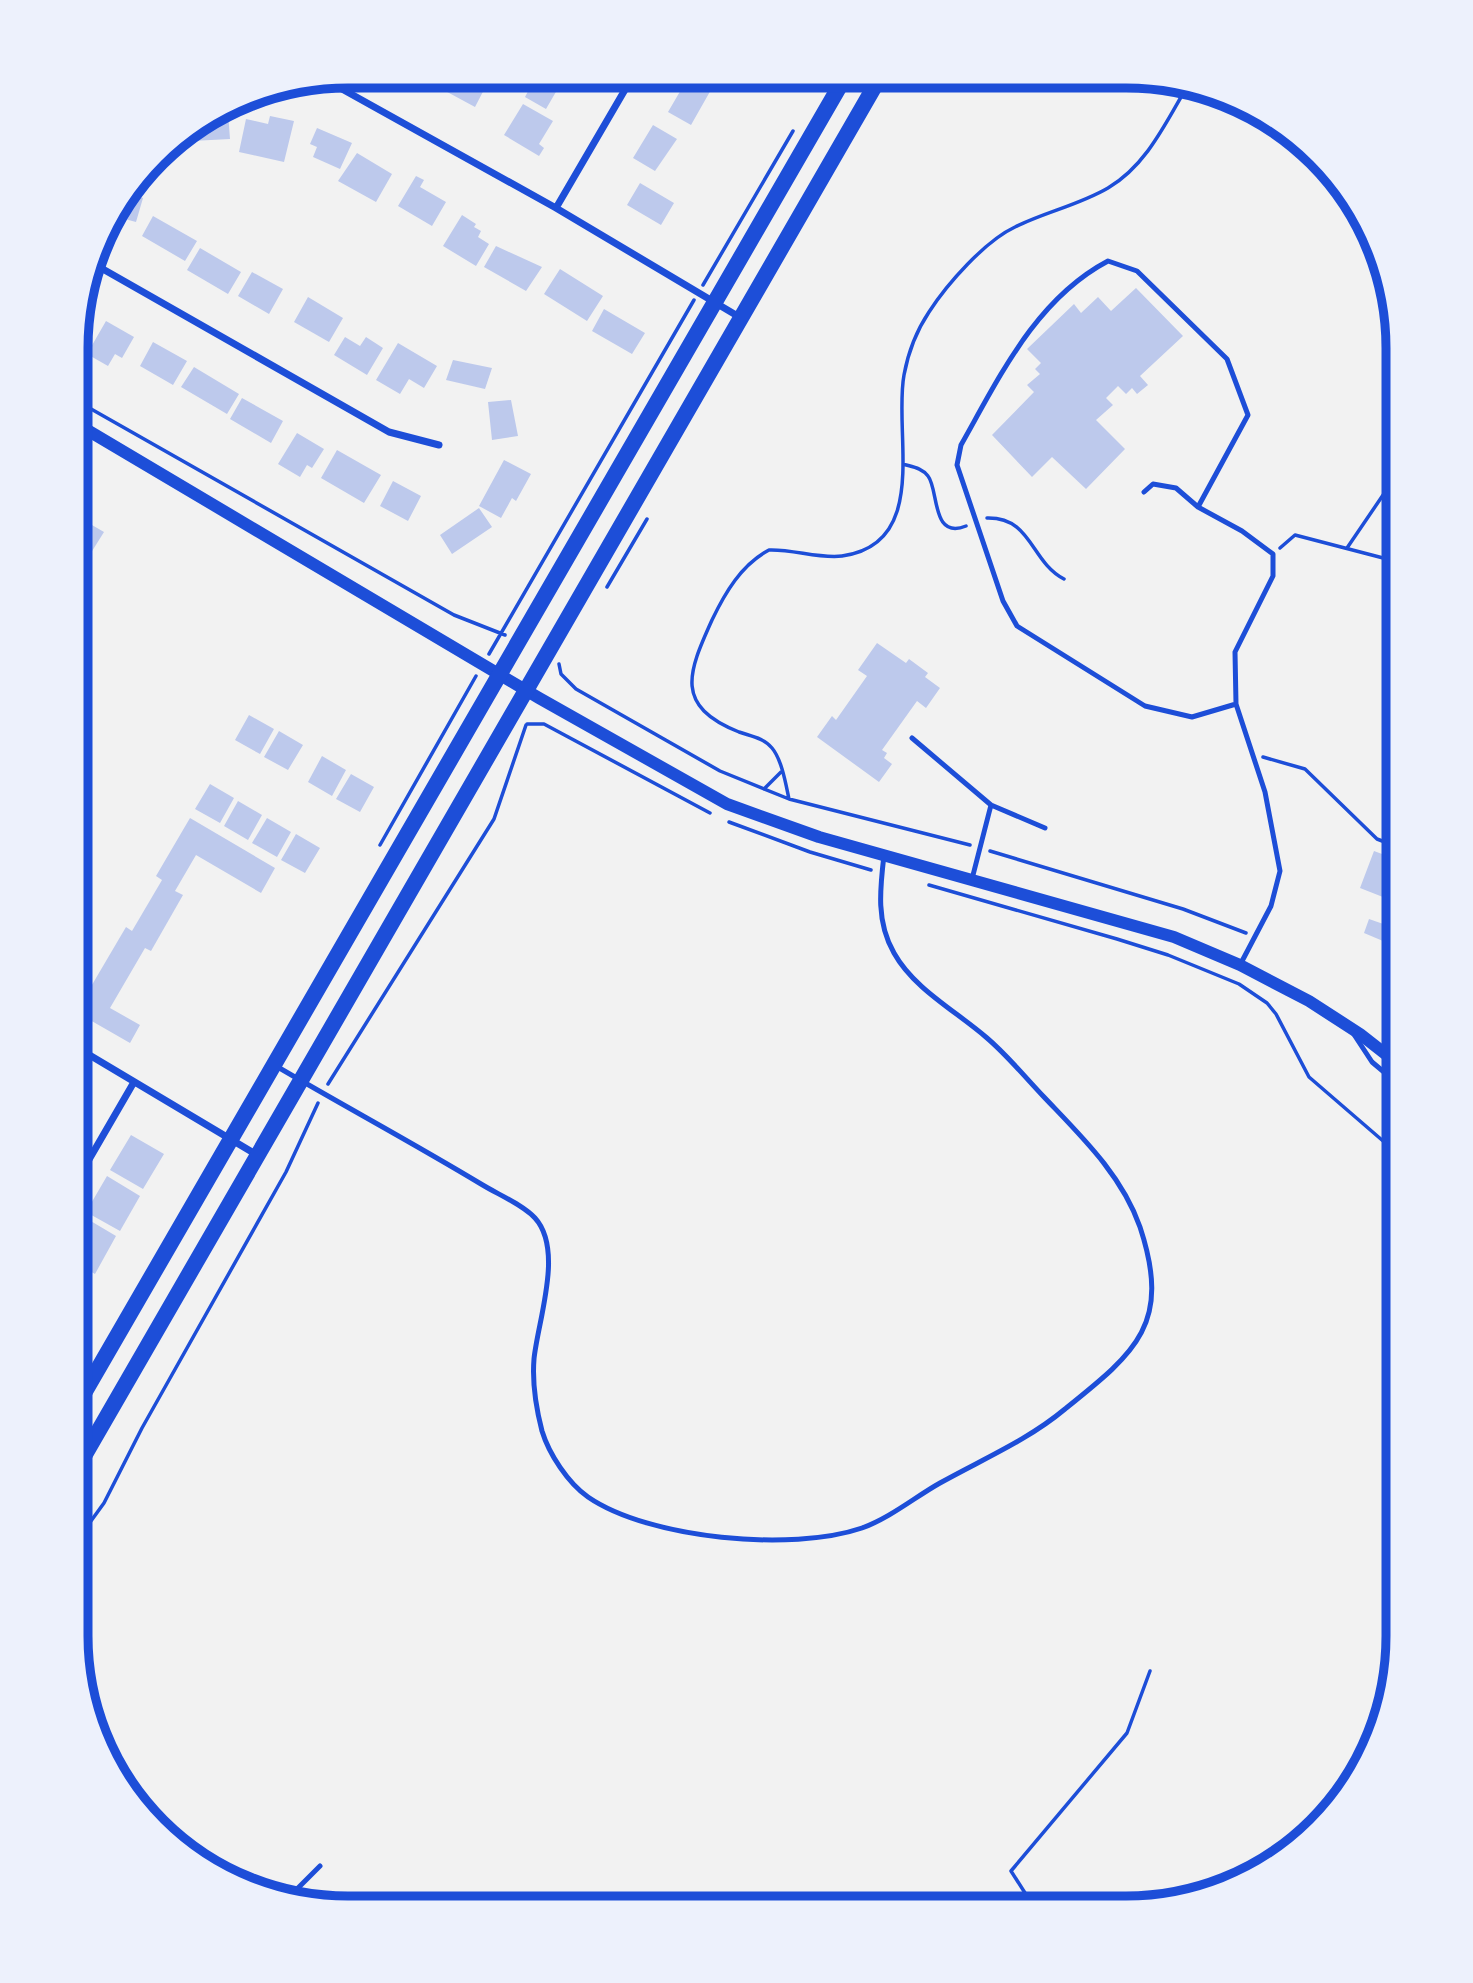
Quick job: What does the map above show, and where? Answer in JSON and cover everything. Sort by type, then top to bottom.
[{"type":"main road","points":[[88,1386],[839,88]]},
{"type":"main road","points":[[88,1449],[874,88]]},
{"type":"street","points":[[340,88],[556,208],[740,318]]},
{"type":"street","points":[[556,208],[626,88]]},
{"type":"street","points":[[100,267],[388,432],[439,445]]},
{"type":"street","points":[[88,431],[526,690],[727,804],[819,837],[1174,937],[1240,965],[1309,1001],[1386,1052]]},
{"type":"street","points":[[88,1054],[257,1155]]},
{"type":"street","points":[[88,1161],[134,1082]]},
{"type":"lane","points":[[1198,507],[1248,415],[1227,359],[1137,271],[1108,261],[1080,276],[1026,334],[961,445],[957,465],[1003,601],[1017,626],[1057,654],[1145,706],[1192,717],[1236,704]]},
{"type":"lane","points":[[1144,492],[1153,484],[1175,488],[1198,507],[1242,531],[1273,554],[1273,576],[1235,652],[1236,704],[1254,755],[1280,871],[1278,890],[1240,965]]},
{"type":"lane","points":[[912,738],[991,805],[1045,828]]},
{"type":"lane","points":[[972,879],[991,805]]},
{"type":"lane","points":[[273,1065],[324,1092],[534,1217],[546,1238],[549,1267],[534,1360],[535,1401],[544,1437],[562,1470],[585,1496],[622,1516],[726,1539],[827,1537],[864,1528],[1044,1427],[1116,1368],[1136,1345],[1148,1321],[1153,1297],[1148,1252],[1139,1223],[1128,1198],[1109,1169],[992,1041],[914,981],[893,952],[881,921],[884,855]]},
{"type":"lane","points":[[1347,1025],[1372,1062],[1386,1074]]},
{"type":"lane","points":[[295,1891],[320,1866]]},
{"type":"path","points":[[789,799],[772,748],[764,741],[714,721],[697,705],[690,688],[691,672],[718,607],[741,570],[769,550],[841,556],[862,550],[882,537],[897,516],[902,493],[904,376],[915,337],[930,310],[972,261],[1013,227],[1108,188],[1148,152],[1183,93]]},
{"type":"path","points":[[88,407],[454,615],[502,633],[796,125]]},
{"type":"path","points":[[1347,548],[1386,491]]},
{"type":"path","points":[[603,592],[647,519]]},
{"type":"path","points":[[1273,554],[1295,535],[1386,559]]},
{"type":"path","points":[[561,657],[561,674],[576,689],[720,771],[764,789],[789,799],[980,848],[1182,909],[1254,937]]},
{"type":"path","points":[[88,1526],[104,1503],[142,1428],[286,1172],[324,1092],[494,819],[527,724],[544,724],[680,799],[741,827],[810,852],[882,873]]},
{"type":"path","points":[[1254,755],[1283,760],[1305,769],[1377,839],[1386,842]]},
{"type":"path","points":[[764,789],[781,772]]},
{"type":"path","points":[[917,881],[1168,955],[1238,984],[1267,1003],[1276,1014],[1309,1077],[1386,1144]]},
{"type":"path","points":[[1027,1896],[1011,1871],[1127,1733],[1150,1671]]},
{"type":"building","points":[[440,88],[485,88],[475,107]]},
{"type":"building","points":[[530,88],[558,88],[546,109],[525,97]]},
{"type":"building","points":[[682,88],[712,88],[691,125],[668,112]]},
{"type":"building","points":[[523,104],[553,121],[539,144],[544,148],[539,156],[504,135]]},
{"type":"building","points":[[228,116],[230,139],[189,141]]},
{"type":"building","points":[[270,116],[294,121],[284,162],[239,152],[246,119],[268,124]]},
{"type":"building","points":[[653,125],[677,139],[655,171],[633,158]]},
{"type":"building","points":[[317,128],[352,143],[340,169],[313,157],[317,147],[310,144]]},
{"type":"building","points":[[357,153],[392,174],[376,202],[338,181]]},
{"type":"building","points":[[416,176],[424,180],[420,187],[446,202],[432,226],[398,206]]},
{"type":"building","points":[[640,183],[674,203],[661,225],[627,205]]},
{"type":"building","points":[[136,196],[143,198],[136,222],[121,218]]},
{"type":"building","points":[[462,215],[476,224],[474,227],[481,231],[478,237],[489,244],[476,266],[443,246]]},
{"type":"building","points":[[153,216],[197,241],[185,261],[142,236]]},
{"type":"building","points":[[496,246],[542,267],[526,291],[484,267]]},
{"type":"building","points":[[200,248],[241,272],[228,294],[187,270]]},
{"type":"building","points":[[560,269],[603,296],[587,321],[544,294]]},
{"type":"building","points":[[252,272],[283,289],[269,314],[238,296]]},
{"type":"building","points":[[1136,288],[1183,336],[1140,376],[1148,385],[1137,394],[1132,388],[1126,394],[1118,386],[1106,398],[1113,405],[1096,420],[1125,449],[1086,489],[1052,457],[1032,477],[992,435],[1034,392],[1027,385],[1040,374],[1035,369],[1041,363],[1027,349],[1074,304],[1081,313],[1098,297],[1111,311]]},
{"type":"building","points":[[308,297],[343,318],[329,342],[294,322]]},
{"type":"building","points":[[604,309],[645,333],[632,354],[592,331]]},
{"type":"building","points":[[106,321],[134,337],[122,358],[115,354],[108,366],[88,352]]},
{"type":"building","points":[[345,337],[360,346],[366,337],[383,348],[367,375],[334,355]]},
{"type":"building","points":[[153,342],[187,361],[173,385],[140,366]]},
{"type":"building","points":[[398,343],[437,366],[424,388],[409,379],[400,394],[376,380]]},
{"type":"building","points":[[453,360],[492,368],[485,389],[446,380]]},
{"type":"building","points":[[194,367],[239,394],[227,414],[181,387]]},
{"type":"building","points":[[242,398],[283,421],[271,443],[230,419]]},
{"type":"building","points":[[511,400],[518,436],[492,440],[488,402]]},
{"type":"building","points":[[297,433],[324,449],[312,468],[307,465],[300,477],[278,464]]},
{"type":"building","points":[[337,450],[381,475],[364,503],[321,478]]},
{"type":"building","points":[[504,460],[531,474],[516,501],[512,498],[501,518],[479,506]]},
{"type":"building","points":[[393,481],[421,496],[408,521],[380,506]]},
{"type":"building","points":[[479,508],[492,527],[452,554],[440,535]]},
{"type":"building","points":[[88,523],[104,532],[88,555]]},
{"type":"building","points":[[877,643],[906,663],[909,659],[928,673],[925,677],[940,688],[926,708],[917,701],[882,750],[887,753],[884,758],[892,764],[879,782],[817,737],[832,716],[836,720],[867,676],[858,670]]},
{"type":"building","points":[[249,715],[274,729],[260,754],[235,740]]},
{"type":"building","points":[[279,731],[303,745],[288,770],[264,757]]},
{"type":"building","points":[[322,756],[346,770],[332,796],[308,782]]},
{"type":"building","points":[[351,774],[374,787],[360,812],[336,799]]},
{"type":"building","points":[[210,784],[234,798],[220,823],[195,809]]},
{"type":"building","points":[[238,801],[262,815],[248,840],[224,826]]},
{"type":"building","points":[[190,818],[275,868],[261,893],[196,855],[175,891],[183,895],[151,951],[145,948],[110,1008],[140,1025],[130,1043],[88,1019],[88,992],[126,927],[132,931],[162,880],[156,876]]},
{"type":"building","points":[[267,818],[291,832],[277,857],[252,843]]},
{"type":"building","points":[[296,834],[320,848],[305,873],[281,860]]},
{"type":"building","points":[[1374,851],[1386,856],[1386,898],[1360,888]]},
{"type":"building","points":[[1369,919],[1386,925],[1383,941],[1364,933]]},
{"type":"building","points":[[131,1135],[164,1154],[143,1189],[110,1170]]},
{"type":"building","points":[[107,1176],[140,1196],[120,1231],[88,1213]]},
{"type":"building","points":[[88,1219],[116,1236],[95,1274],[88,1270]]}]
